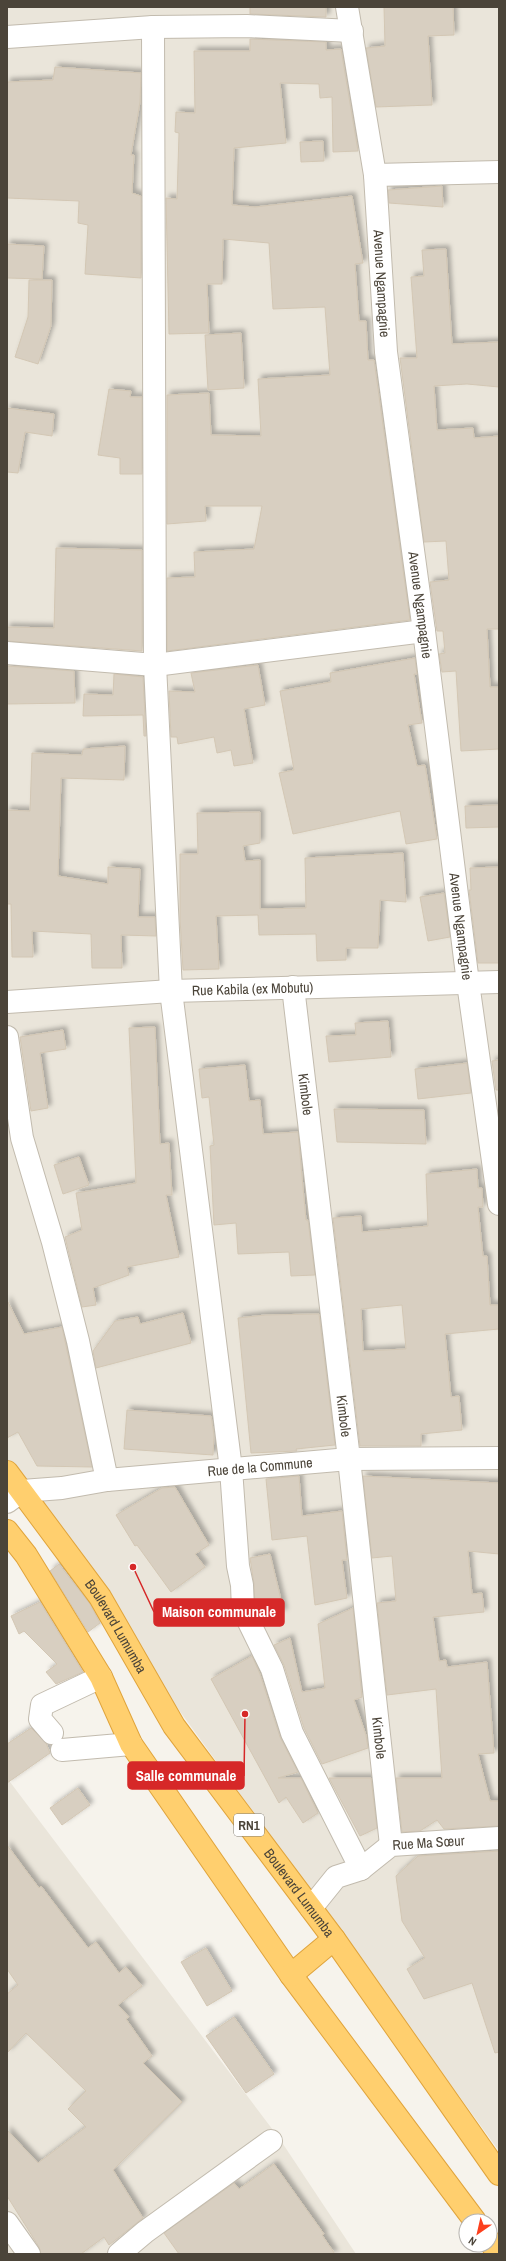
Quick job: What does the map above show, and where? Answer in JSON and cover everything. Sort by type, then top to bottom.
[{"type":"highway","name":"Boulevard Lumumba","points":[[7,1472],[14,1496],[100,1598],[174,1726],[334,1939],[499,2174]]},
{"type":"highway","points":[[7,1530],[26,1555],[101,1677],[131,1744],[291,1975],[469,2213]]},
{"type":"highway","points":[[291,1975],[334,1939]]},
{"type":"street","name":"Avenue Ngampagnie","points":[[347,7],[375,175],[386,352],[424,631],[468,983],[499,1204]]},
{"type":"street","points":[[7,37],[153,27],[247,26],[352,31]]},
{"type":"street","points":[[153,27],[155,665],[171,991],[231,1469],[238,1566],[242,1585],[243,1610],[272,1669],[292,1733],[361,1869]]},
{"type":"street","points":[[375,175],[499,172]]},
{"type":"street","points":[[7,653],[155,665],[424,631]]},
{"type":"street","name":"Rue Kabila (ex Mobutu)","points":[[7,1002],[171,991],[499,982]]},
{"type":"street","name":"Kimbole","points":[[293,987],[349,1459],[390,1845]]},
{"type":"street","points":[[7,1037],[22,1138],[53,1242],[72,1318],[107,1480]]},
{"type":"street","name":"Rue de la Commune","points":[[14,1496],[107,1480],[349,1459],[499,1458]]},
{"type":"street","points":[[101,1677],[42,1705],[40,1718],[57,1741],[131,1744]]},
{"type":"street","name":"Rue Ma Sœur","points":[[311,1908],[336,1877],[361,1869],[390,1845],[499,1838]]},
{"type":"street","points":[[119,2254],[145,2232],[271,2141]]},
{"type":"street","points":[[7,2223],[29,2254]]},
{"type":"shaded area","points":[[7,7],[499,7],[499,2151],[7,1473]]},
{"type":"shaded area","points":[[7,1778],[279,2138],[356,2254],[7,2254]]},
{"type":"building","points":[[250,7],[326,7],[326,17],[250,14]]},
{"type":"building","points":[[384,7],[453,7],[454,35],[428,36],[432,105],[376,107],[366,48],[385,46]]},
{"type":"building","points":[[250,39],[326,42],[326,50],[341,49],[358,151],[333,152],[332,97],[320,98],[319,84],[280,83],[286,143],[234,148],[232,205],[255,207],[352,196],[363,263],[355,264],[359,321],[366,321],[368,360],[374,360],[410,620],[167,651],[167,578],[195,577],[194,552],[254,549],[262,506],[205,506],[206,521],[167,524],[167,395],[209,393],[211,435],[261,436],[258,379],[330,375],[325,307],[273,309],[269,243],[223,239],[222,284],[207,284],[209,333],[169,334],[166,198],[177,199],[179,133],[175,132],[176,112],[195,113],[194,51],[250,51]]},
{"type":"building","points":[[55,67],[141,73],[140,102],[131,155],[134,155],[132,193],[141,196],[141,278],[85,274],[88,225],[78,223],[79,201],[7,198],[7,82],[53,80]]},
{"type":"building","points":[[323,141],[324,161],[301,162],[300,142]]},
{"type":"building","points":[[442,186],[443,207],[389,203],[388,190]]},
{"type":"building","points":[[7,244],[44,246],[42,279],[7,278]]},
{"type":"building","points":[[446,249],[452,344],[499,342],[499,387],[467,384],[434,386],[437,430],[473,428],[474,438],[499,436],[499,629],[487,629],[490,687],[499,687],[499,749],[461,751],[456,671],[442,672],[439,654],[445,653],[443,631],[437,631],[430,582],[449,580],[446,541],[424,542],[400,358],[417,358],[411,277],[424,276],[422,250]]},
{"type":"building","points":[[29,280],[52,280],[51,326],[38,364],[15,357],[28,317]]},
{"type":"building","points":[[241,333],[244,388],[208,390],[205,335]]},
{"type":"building","points":[[109,389],[131,391],[130,397],[142,397],[142,474],[120,474],[120,458],[98,455]]},
{"type":"building","points":[[7,408],[54,414],[52,436],[25,432],[18,473],[7,472]]},
{"type":"building","points":[[56,548],[142,550],[142,651],[7,641],[7,627],[54,628]]},
{"type":"building","points":[[415,658],[417,674],[414,674],[422,723],[408,725],[417,766],[425,765],[437,839],[406,844],[400,811],[293,834],[279,773],[294,770],[280,691],[331,682],[330,673]]},
{"type":"building","points":[[258,665],[265,705],[244,709],[253,763],[234,766],[231,750],[217,753],[214,737],[178,744],[177,737],[171,737],[169,691],[195,692],[191,673]]},
{"type":"building","points":[[7,666],[74,671],[75,703],[7,704]]},
{"type":"building","points":[[114,674],[143,677],[146,736],[144,736],[143,715],[83,716],[84,694],[113,695]]},
{"type":"building","points":[[125,746],[124,780],[61,778],[58,876],[108,884],[108,867],[140,869],[138,917],[155,917],[156,936],[121,935],[122,968],[92,968],[91,934],[32,931],[33,957],[12,957],[11,904],[7,904],[7,810],[30,811],[32,753],[82,755],[83,749]]},
{"type":"building","points":[[499,805],[499,827],[466,828],[465,806]]},
{"type":"building","points":[[260,812],[260,843],[243,846],[245,861],[260,860],[260,909],[306,908],[305,858],[403,853],[406,902],[380,900],[378,948],[346,948],[346,960],[317,961],[316,934],[259,935],[258,915],[216,916],[219,969],[183,970],[180,918],[180,854],[198,854],[197,813]]},
{"type":"building","points":[[499,867],[499,963],[478,963],[469,890],[471,890],[470,868]]},
{"type":"building","points":[[444,893],[450,937],[428,941],[420,897]]},
{"type":"building","points":[[388,1021],[391,1057],[329,1062],[326,1036],[356,1035],[355,1023]]},
{"type":"building","points":[[155,1027],[160,1144],[169,1143],[172,1195],[166,1195],[179,1257],[127,1267],[129,1275],[93,1288],[96,1305],[82,1307],[65,1237],[82,1230],[76,1193],[136,1183],[129,1028]]},
{"type":"building","points":[[63,1030],[66,1049],[40,1053],[48,1108],[31,1111],[20,1037]]},
{"type":"building","points":[[499,1060],[499,1090],[496,1090],[492,1061]]},
{"type":"building","points":[[467,1063],[471,1093],[418,1099],[415,1069]]},
{"type":"building","points":[[245,1065],[249,1101],[260,1100],[263,1134],[298,1132],[306,1220],[308,1220],[315,1275],[291,1276],[289,1252],[238,1254],[236,1223],[214,1225],[210,1146],[214,1145],[209,1097],[202,1098],[199,1069]]},
{"type":"building","points":[[334,1109],[424,1110],[426,1144],[337,1142]]},
{"type":"building","points":[[79,1157],[89,1185],[63,1194],[54,1165]]},
{"type":"building","points":[[477,1169],[478,1188],[482,1188],[483,1207],[478,1207],[483,1256],[487,1256],[490,1305],[499,1305],[499,1329],[445,1334],[451,1397],[459,1396],[462,1430],[421,1434],[421,1446],[360,1446],[333,1218],[361,1216],[362,1232],[428,1226],[426,1174]],"holes":[[[402,1305],[406,1349],[363,1351],[361,1309]]]},
{"type":"building","points":[[7,1300],[24,1334],[62,1327],[92,1467],[37,1466],[18,1432],[7,1438]]},
{"type":"building","points":[[183,1313],[191,1343],[96,1368],[93,1351],[115,1321],[138,1317],[140,1324]]},
{"type":"building","points":[[319,1314],[335,1445],[296,1449],[297,1451],[251,1453],[238,1318],[265,1315]]},
{"type":"building","points":[[127,1410],[211,1416],[214,1435],[213,1455],[124,1449]]},
{"type":"building","points":[[299,1476],[302,1516],[342,1511],[347,1560],[342,1560],[347,1598],[315,1605],[307,1536],[272,1540],[266,1479]]},
{"type":"building","points":[[363,1476],[499,1483],[499,1554],[468,1551],[472,1594],[482,1593],[484,1612],[433,1617],[439,1661],[446,1660],[447,1667],[487,1662],[494,1753],[478,1754],[490,1801],[499,1801],[499,1826],[444,1829],[437,1820],[420,1831],[402,1832],[396,1778],[442,1778],[436,1689],[387,1695],[377,1603],[396,1601],[392,1556],[372,1558]]},
{"type":"building","points":[[175,1487],[209,1545],[195,1554],[205,1567],[171,1592],[137,1545],[135,1546],[116,1515],[162,1488]]},
{"type":"building","points":[[270,1554],[284,1612],[260,1617],[255,1607],[254,1584],[250,1558]]},
{"type":"building","points":[[59,1564],[90,1604],[100,1623],[88,1632],[50,1571]]},
{"type":"building","points":[[40,1602],[83,1672],[56,1684],[46,1672],[57,1664],[24,1631],[19,1634],[11,1616]]},
{"type":"building","points":[[353,1608],[362,1697],[354,1700],[366,1735],[368,1748],[322,1764],[304,1728],[284,1665],[274,1645],[290,1638],[302,1692],[325,1688],[318,1624]]},
{"type":"building","points":[[252,1656],[260,1674],[280,1737],[298,1772],[278,1778],[301,1778],[318,1813],[303,1823],[286,1797],[279,1803],[211,1679]]},
{"type":"building","points":[[31,1728],[46,1743],[50,1753],[7,1783],[7,1744]]},
{"type":"building","points":[[329,1778],[371,1778],[377,1828],[360,1836]]},
{"type":"building","points":[[78,1788],[90,1805],[62,1825],[50,1808]]},
{"type":"building","points":[[7,1845],[39,1888],[41,1886],[88,1948],[96,1942],[119,1973],[126,1967],[142,1986],[118,2005],[129,2017],[126,2019],[152,2056],[143,2063],[182,2102],[113,2170],[143,2218],[109,2245],[104,2237],[81,2254],[41,2254],[39,2247],[7,2196],[7,2130],[38,2163],[86,2127],[68,2109],[86,2091],[26,2033],[7,2053],[7,1994],[18,1985],[7,1969]]},
{"type":"building","points":[[499,1851],[499,2052],[495,2053],[472,1983],[424,1999],[407,1969],[425,1958],[402,1921],[396,1876],[418,1856]]},
{"type":"building","points":[[206,1948],[232,1991],[207,2006],[181,1962]]},
{"type":"building","points":[[234,2017],[274,2074],[246,2093],[206,2036]]},
{"type":"building","points":[[274,2164],[324,2234],[322,2235],[335,2254],[179,2254],[164,2233],[234,2183],[239,2189]]},
{"type":"place","name":"Maison communale","points":[[133,1567]]},
{"type":"place","name":"Salle communale","points":[[245,1714]]}]
